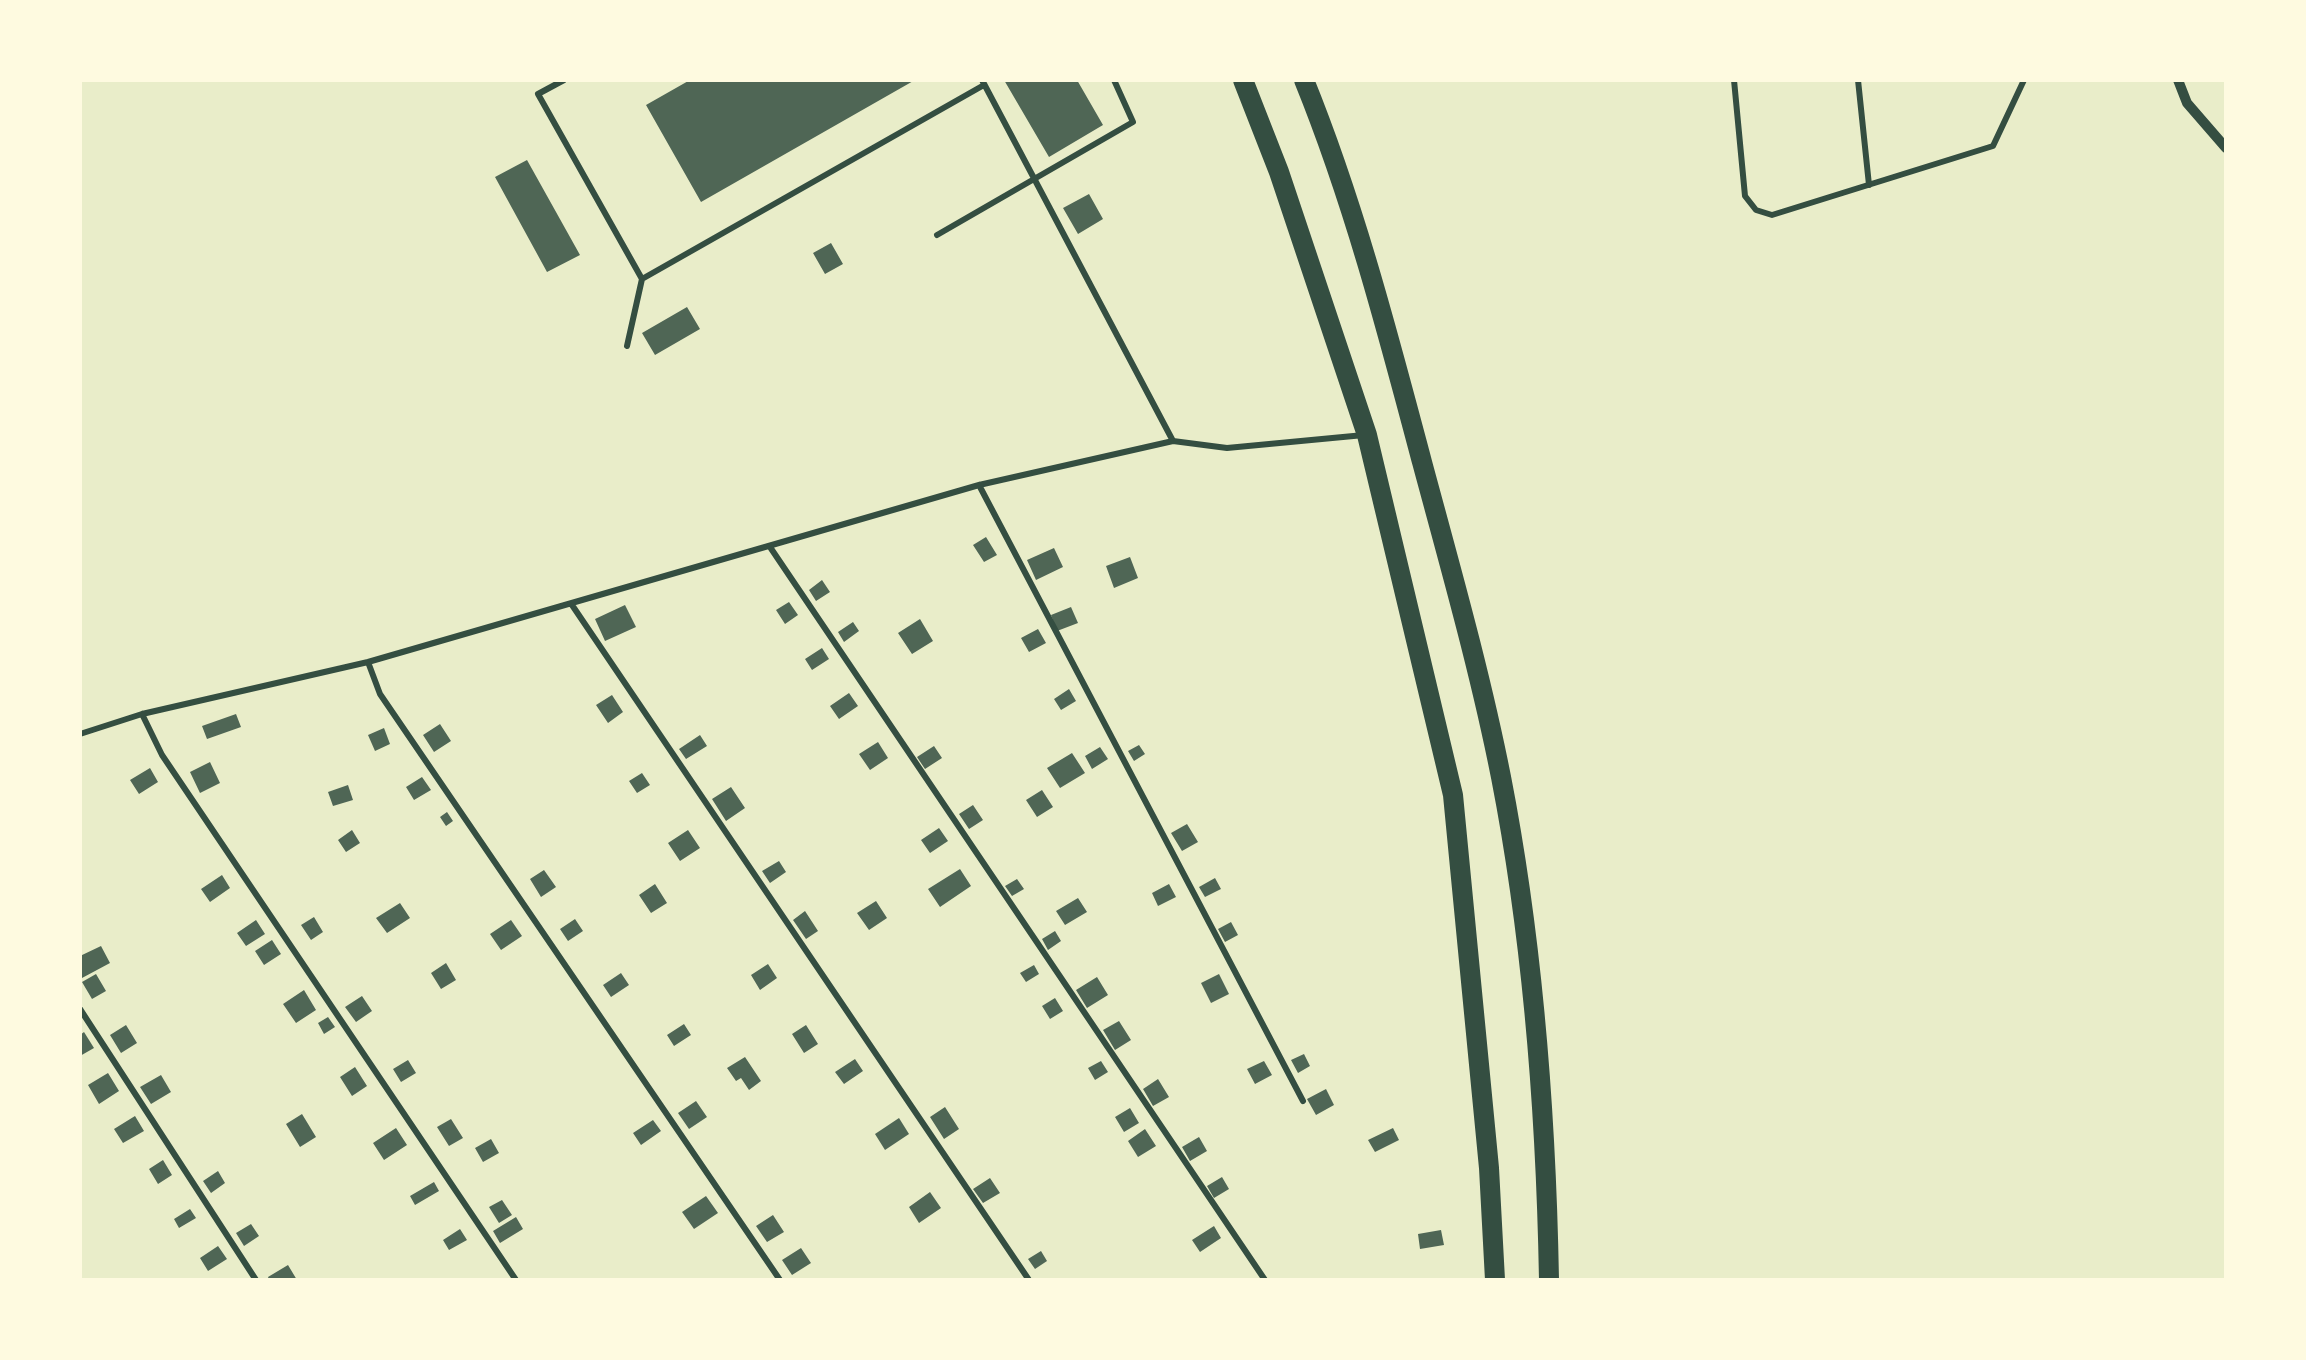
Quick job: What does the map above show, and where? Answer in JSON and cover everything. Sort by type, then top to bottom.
[{"type":"highway","points":[[1244,80],[1280,172],[1367,435],[1453,795],[1489,1168],[1495,1280]]},
{"type":"highway","points":[[1304,80],[1324,129],[1394,353],[1480,678],[1502,780],[1524,938],[1545,1151],[1549,1280]]},
{"type":"street","points":[[2178,80],[2187,103],[2226,148]]},
{"type":"lane","points":[[564,80],[538,94],[642,279],[627,346]]},
{"type":"lane","points":[[938,235],[1133,122],[1114,80]]},
{"type":"lane","points":[[1734,80],[1746,196],[1756,210],[1772,215],[1993,146],[2024,80]]},
{"type":"lane","points":[[1858,80],[1868,186]]},
{"type":"lane","points":[[642,279],[983,82],[1174,441]]},
{"type":"lane","points":[[80,734],[142,714],[368,662],[979,485],[1174,441],[1227,448],[1367,435]]},
{"type":"lane","points":[[979,485],[1303,1101]]},
{"type":"lane","points":[[770,547],[1265,1280]]},
{"type":"lane","points":[[572,605],[1029,1280]]},
{"type":"lane","points":[[368,662],[380,694],[780,1280]]},
{"type":"lane","points":[[142,714],[162,755],[516,1280]]},
{"type":"lane","points":[[80,1009],[256,1280]]},
{"type":"building","points":[[690,80],[915,80],[701,202],[646,105]]},
{"type":"building","points":[[1004,80],[1077,80],[1103,125],[1049,157]]},
{"type":"building","points":[[527,160],[580,255],[547,272],[495,177]]},
{"type":"building","points":[[1089,194],[1103,219],[1078,234],[1063,208]]},
{"type":"building","points":[[831,243],[843,264],[825,274],[813,253]]},
{"type":"building","points":[[687,307],[700,329],[655,355],[642,333]]},
{"type":"building","points":[[986,537],[997,555],[984,562],[973,545]]},
{"type":"building","points":[[1054,548],[1063,567],[1036,580],[1027,560]]},
{"type":"building","points":[[1130,557],[1138,578],[1114,588],[1106,566]]},
{"type":"building","points":[[822,580],[830,592],[816,601],[809,590]]},
{"type":"building","points":[[789,602],[798,615],[785,624],[776,610]]},
{"type":"building","points":[[625,605],[636,627],[605,641],[595,619]]},
{"type":"building","points":[[1071,607],[1078,623],[1057,631],[1051,615]]},
{"type":"building","points":[[920,619],[933,641],[912,654],[898,633]]},
{"type":"building","points":[[853,622],[859,631],[844,642],[838,632]]},
{"type":"building","points":[[1038,629],[1046,643],[1029,652],[1021,638]]},
{"type":"building","points":[[822,648],[829,659],[812,670],[805,659]]},
{"type":"building","points":[[1069,689],[1076,701],[1061,710],[1054,699]]},
{"type":"building","points":[[849,693],[858,706],[839,719],[830,706]]},
{"type":"building","points":[[612,695],[623,712],[608,723],[596,705]]},
{"type":"building","points":[[236,714],[241,727],[207,739],[202,726]]},
{"type":"building","points":[[440,724],[451,741],[434,752],[423,735]]},
{"type":"building","points":[[384,728],[390,744],[375,751],[368,735]]},
{"type":"building","points":[[700,735],[707,746],[686,759],[679,749]]},
{"type":"building","points":[[878,742],[888,758],[870,770],[859,754]]},
{"type":"building","points":[[1139,745],[1145,754],[1134,761],[1128,751]]},
{"type":"building","points":[[934,746],[942,758],[925,769],[917,757]]},
{"type":"building","points":[[1100,747],[1108,759],[1092,769],[1085,756]]},
{"type":"building","points":[[1072,753],[1085,773],[1060,788],[1047,768]]},
{"type":"building","points":[[210,762],[220,783],[200,793],[190,772]]},
{"type":"building","points":[[150,768],[158,782],[139,794],[130,780]]},
{"type":"building","points":[[642,773],[650,785],[637,793],[629,781]]},
{"type":"building","points":[[422,777],[431,790],[414,800],[406,787]]},
{"type":"building","points":[[348,785],[353,800],[333,806],[328,792]]},
{"type":"building","points":[[731,787],[745,808],[726,821],[712,799]]},
{"type":"building","points":[[1042,790],[1053,807],[1037,817],[1026,800]]},
{"type":"building","points":[[973,805],[983,820],[969,829],[959,814]]},
{"type":"building","points":[[447,812],[453,821],[446,826],[440,817]]},
{"type":"building","points":[[1187,824],[1198,842],[1182,851],[1171,833]]},
{"type":"building","points":[[939,828],[948,841],[930,853],[921,840]]},
{"type":"building","points":[[352,830],[360,843],[346,852],[338,840]]},
{"type":"building","points":[[688,830],[700,848],[680,861],[668,843]]},
{"type":"building","points":[[779,861],[786,872],[770,883],[762,871]]},
{"type":"building","points":[[960,869],[971,886],[940,907],[928,889]]},
{"type":"building","points":[[544,870],[556,887],[541,897],[530,879]]},
{"type":"building","points":[[222,875],[230,888],[210,902],[201,889]]},
{"type":"building","points":[[1215,878],[1221,889],[1205,897],[1199,887]]},
{"type":"building","points":[[1017,879],[1024,889],[1012,896],[1005,886]]},
{"type":"building","points":[[655,884],[667,903],[651,913],[639,895]]},
{"type":"building","points":[[1169,884],[1176,897],[1158,906],[1152,893]]},
{"type":"building","points":[[1078,898],[1087,912],[1065,925],[1056,911]]},
{"type":"building","points":[[876,901],[887,918],[869,930],[857,913]]},
{"type":"building","points":[[400,903],[410,918],[387,933],[376,918]]},
{"type":"building","points":[[805,911],[818,931],[806,939],[793,920]]},
{"type":"building","points":[[314,917],[323,932],[311,940],[301,925]]},
{"type":"building","points":[[575,919],[583,931],[568,941],[560,929]]},
{"type":"building","points":[[256,920],[265,934],[246,946],[237,933]]},
{"type":"building","points":[[511,920],[522,936],[501,950],[490,934]]},
{"type":"building","points":[[1231,922],[1238,935],[1225,942],[1218,929]]},
{"type":"building","points":[[1055,931],[1061,941],[1048,950],[1042,939]]},
{"type":"building","points":[[272,940],[281,954],[264,965],[255,951]]},
{"type":"building","points":[[101,946],[110,963],[82,978],[80,956]]},
{"type":"building","points":[[446,963],[456,980],[441,989],[431,973]]},
{"type":"building","points":[[768,964],[777,978],[760,990],[751,975]]},
{"type":"building","points":[[1034,965],[1039,974],[1026,982],[1020,973]]},
{"type":"building","points":[[621,973],[629,985],[611,997],[603,985]]},
{"type":"building","points":[[96,974],[106,991],[92,999],[82,982]]},
{"type":"building","points":[[1219,974],[1229,994],[1211,1003],[1201,983]]},
{"type":"building","points":[[1097,977],[1108,995],[1087,1008],[1076,990]]},
{"type":"building","points":[[304,990],[316,1010],[296,1023],[283,1004]]},
{"type":"building","points":[[362,996],[372,1011],[356,1022],[345,1007]]},
{"type":"building","points":[[1055,998],[1063,1011],[1050,1019],[1042,1006]]},
{"type":"building","points":[[328,1017],[335,1027],[324,1034],[318,1023]]},
{"type":"building","points":[[1119,1021],[1131,1040],[1115,1050],[1103,1030]]},
{"type":"building","points":[[684,1024],[691,1035],[674,1046],[667,1035]]},
{"type":"building","points":[[126,1025],[137,1043],[121,1053],[110,1035]]},
{"type":"building","points":[[806,1025],[818,1044],[804,1053],[792,1034]]},
{"type":"building","points":[[84,1032],[94,1048],[80,1056],[80,1035]]},
{"type":"building","points":[[1304,1054],[1310,1066],[1298,1073],[1291,1060]]},
{"type":"building","points":[[745,1057],[761,1081],[749,1090],[727,1068]]},
{"type":"building","points":[[855,1059],[863,1071],[844,1084],[835,1072]]},
{"type":"building","points":[[408,1060],[416,1073],[401,1082],[393,1069]]},
{"type":"building","points":[[1101,1061],[1108,1072],[1095,1080],[1088,1068]]},
{"type":"building","points":[[1264,1061],[1272,1075],[1255,1084],[1247,1069]]},
{"type":"building","points":[[355,1067],[367,1086],[352,1096],[340,1077]]},
{"type":"building","points":[[108,1073],[119,1091],[99,1104],[88,1085]]},
{"type":"building","points":[[161,1075],[171,1092],[151,1104],[140,1087]]},
{"type":"building","points":[[1158,1079],[1169,1097],[1153,1106],[1143,1089]]},
{"type":"building","points":[[1326,1089],[1334,1105],[1316,1115],[1307,1099]]},
{"type":"building","points":[[696,1101],[707,1117],[689,1129],[678,1113]]},
{"type":"building","points":[[945,1107],[959,1129],[944,1139],[930,1117]]},
{"type":"building","points":[[1130,1108],[1139,1123],[1124,1132],[1115,1117]]},
{"type":"building","points":[[302,1114],[316,1137],[300,1147],[286,1124]]},
{"type":"building","points":[[135,1116],[144,1131],[123,1143],[114,1129]]},
{"type":"building","points":[[899,1118],[909,1134],[885,1150],[875,1134]]},
{"type":"building","points":[[451,1119],[463,1138],[449,1146],[437,1127]]},
{"type":"building","points":[[653,1120],[661,1131],[641,1145],[633,1133]]},
{"type":"building","points":[[396,1128],[407,1145],[384,1160],[373,1143]]},
{"type":"building","points":[[1393,1128],[1399,1140],[1375,1152],[1368,1140]]},
{"type":"building","points":[[1145,1129],[1156,1146],[1138,1157],[1128,1141]]},
{"type":"building","points":[[1199,1137],[1207,1151],[1190,1161],[1182,1147]]},
{"type":"building","points":[[491,1139],[499,1153],[483,1162],[475,1148]]},
{"type":"building","points":[[163,1160],[172,1175],[158,1184],[149,1169]]},
{"type":"building","points":[[218,1171],[225,1183],[211,1193],[203,1181]]},
{"type":"building","points":[[1222,1177],[1229,1189],[1214,1198],[1207,1186]]},
{"type":"building","points":[[990,1178],[1000,1193],[983,1203],[973,1189]]},
{"type":"building","points":[[434,1182],[439,1191],[415,1205],[410,1196]]},
{"type":"building","points":[[930,1192],[941,1208],[919,1223],[909,1207]]},
{"type":"building","points":[[706,1196],[718,1213],[694,1229],[682,1212]]},
{"type":"building","points":[[502,1200],[512,1215],[499,1223],[489,1207]]},
{"type":"building","points":[[190,1209],[196,1218],[179,1228],[174,1219]]},
{"type":"building","points":[[773,1215],[784,1232],[767,1242],[756,1226]]},
{"type":"building","points":[[516,1217],[523,1229],[500,1243],[493,1231]]},
{"type":"building","points":[[251,1224],[259,1236],[244,1246],[236,1233]]},
{"type":"building","points":[[1214,1226],[1221,1238],[1200,1252],[1192,1240]]},
{"type":"building","points":[[460,1229],[467,1240],[449,1250],[443,1240]]},
{"type":"building","points":[[1441,1230],[1444,1245],[1420,1249],[1418,1234]]},
{"type":"building","points":[[218,1246],[227,1259],[208,1271],[200,1258]]},
{"type":"building","points":[[801,1248],[811,1263],[792,1275],[782,1260]]},
{"type":"building","points":[[1041,1251],[1047,1261],[1035,1269],[1028,1259]]},
{"type":"building","points":[[288,1265],[297,1280],[269,1280],[268,1277]]}]
